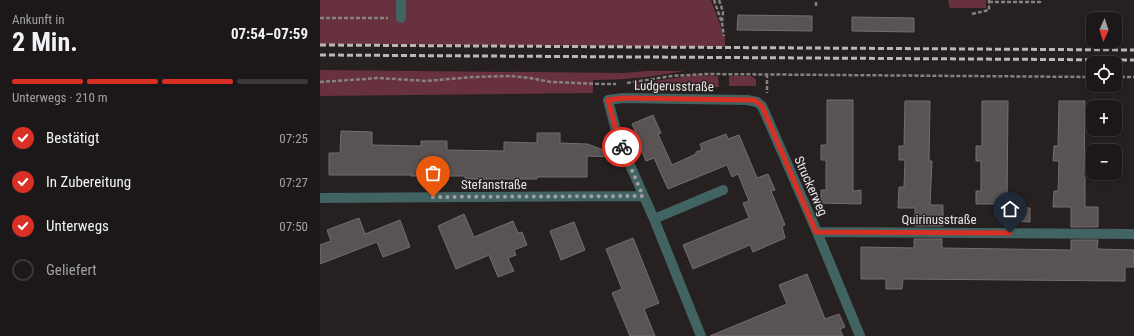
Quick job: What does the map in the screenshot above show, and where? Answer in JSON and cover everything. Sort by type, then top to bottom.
[{"type":"street","points":[[400,18],[401,0]]},
{"type":"street","name":"Ludgerusstraße","points":[[701,336],[654,219],[618,138],[608,100],[623,98],[747,100]]},
{"type":"street","name":"Struckerweg","points":[[747,100],[757,102],[762,106],[860,336]]},
{"type":"street","points":[[654,219],[723,190]]},
{"type":"street","name":"Stefanstraße","points":[[320,198],[643,196]]},
{"type":"street","name":"Quirinusstraße","points":[[816,232],[1134,234]]},
{"type":"path","points":[[714,0],[722,23],[724,36]]},
{"type":"path","points":[[719,0],[723,12],[722,23]]},
{"type":"path","points":[[816,0],[816,6]]},
{"type":"path","points":[[972,14],[989,10],[989,1],[1040,2],[1040,0]]},
{"type":"path","points":[[320,18],[400,18]]},
{"type":"path","points":[[624,84],[679,76],[706,74],[1086,77]]},
{"type":"path","points":[[320,82],[379,78],[426,81],[472,77],[511,76],[551,82],[618,84]]},
{"type":"path","points":[[1122,77],[1134,77]]},
{"type":"shaded area","points":[[320,0],[711,0],[725,38],[725,47],[320,44]]},
{"type":"shaded area","points":[[948,0],[986,0],[986,8],[950,8]]},
{"type":"shaded area","points":[[320,70],[624,73],[645,71],[684,71],[638,78],[593,80],[593,93],[320,96]]},
{"type":"shaded area","points":[[696,75],[718,76],[719,87],[634,87],[634,84]]},
{"type":"shaded area","points":[[729,76],[751,76],[756,79],[756,86],[729,86]]},
{"type":"building","points":[[738,15],[812,16],[812,31],[737,30]]},
{"type":"building","points":[[852,17],[914,18],[914,32],[852,31]]},
{"type":"building","points":[[827,100],[853,100],[853,191],[861,190],[861,204],[821,203],[821,190],[826,190],[826,160],[821,160],[821,145],[827,145]]},
{"type":"building","points":[[905,101],[930,101],[929,161],[932,161],[930,205],[943,205],[943,226],[915,226],[915,208],[898,208],[899,187],[904,187],[905,160],[899,160],[899,146],[904,146]]},
{"type":"building","points":[[982,101],[1008,101],[1007,204],[976,204],[976,191],[981,191],[981,161],[976,161],[976,146],[982,146]]},
{"type":"building","points":[[1059,101],[1085,101],[1085,207],[1098,207],[1098,227],[1071,227],[1071,207],[1053,207],[1054,191],[1058,191],[1059,161],[1053,161],[1054,146],[1058,146]]},
{"type":"building","points":[[653,115],[661,133],[658,134],[672,165],[702,150],[700,144],[726,134],[728,139],[739,135],[757,178],[768,174],[775,190],[771,191],[785,225],[782,226],[785,238],[753,252],[750,245],[693,269],[683,245],[749,218],[743,203],[749,201],[738,174],[732,177],[727,165],[668,189],[654,158],[646,161],[639,145],[641,144],[632,124]]},
{"type":"building","points":[[341,131],[372,132],[372,145],[421,146],[421,141],[447,141],[447,150],[504,151],[504,142],[537,143],[537,133],[560,133],[560,143],[587,144],[618,155],[618,157],[587,156],[587,177],[465,179],[465,176],[329,175],[329,153],[340,153]]},
{"type":"building","points":[[1016,207],[1030,208],[1030,222],[1015,221]]},
{"type":"building","points":[[464,214],[474,237],[513,221],[518,233],[522,232],[527,245],[514,250],[516,255],[508,258],[514,271],[498,277],[489,255],[456,269],[438,226]]},
{"type":"building","points":[[359,218],[365,234],[400,220],[410,247],[383,257],[377,242],[320,264],[320,245],[331,241],[327,230]]},
{"type":"building","points":[[574,222],[585,250],[561,260],[550,231]]},
{"type":"building","points":[[633,238],[659,303],[644,309],[655,336],[630,336],[612,293],[622,289],[606,249]]},
{"type":"building","points":[[914,239],[942,239],[942,248],[1071,250],[1071,240],[1098,240],[1097,249],[1134,250],[1134,267],[1125,267],[1125,281],[903,279],[902,289],[886,289],[886,279],[861,279],[861,247],[914,248]]},
{"type":"building","points":[[807,274],[825,319],[839,314],[845,327],[840,329],[843,336],[710,336],[787,304],[779,285]]},
{"type":"railway","points":[[320,45],[1134,50]]},
{"type":"railway","points":[[320,55],[1134,60]]},
{"type":"way so far","points":[[433,197],[643,196],[622,147]]},
{"type":"route","points":[[622,147],[618,138],[608,100],[623,98],[754,100],[762,106],[816,232],[1010,233]]}]
